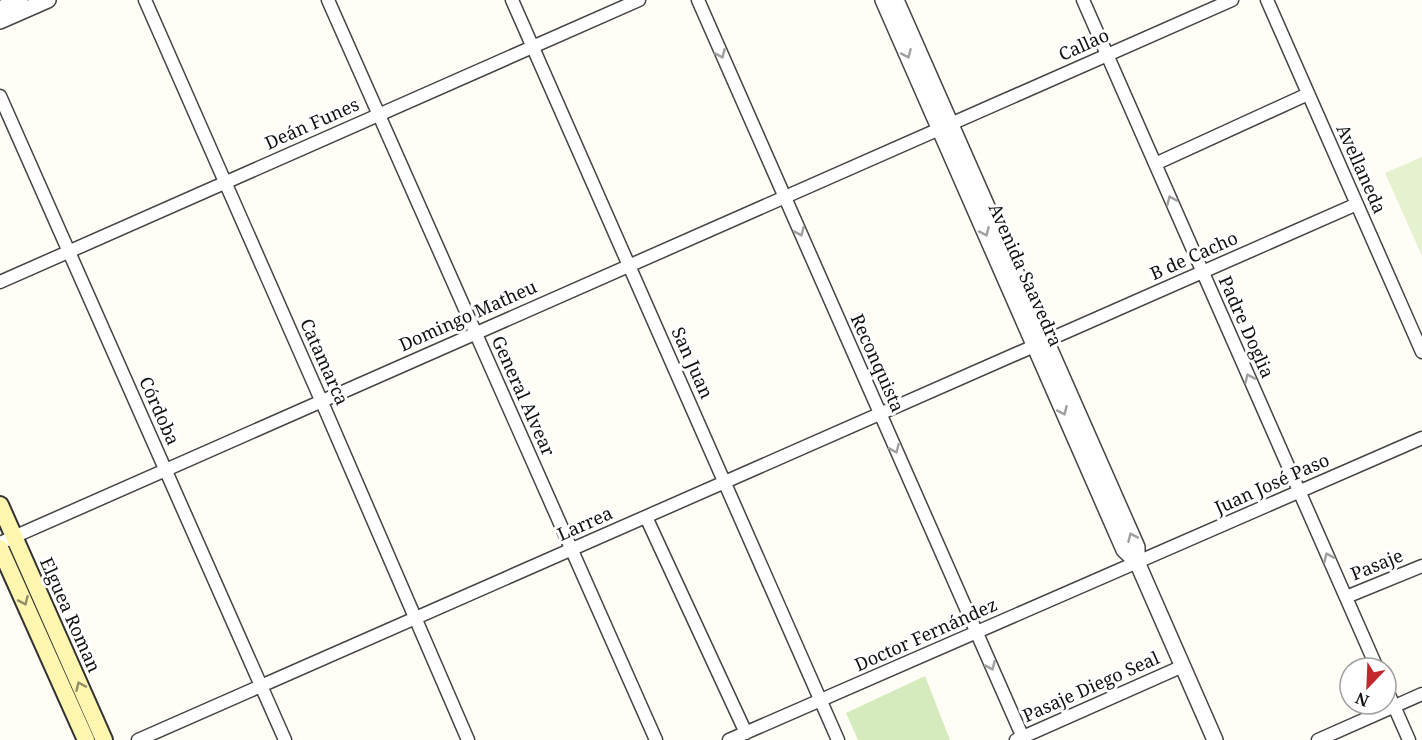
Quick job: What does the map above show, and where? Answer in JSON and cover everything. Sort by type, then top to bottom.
[{"type":"main road","name":"Elguea Roman","points":[[0,505],[7,540],[104,740]]},
{"type":"main road","name":"Elguea Roman","points":[[0,548],[86,740]]},
{"type":"street","points":[[0,9],[20,0]]},
{"type":"street","points":[[0,21],[48,0]]},
{"type":"street","name":"Catamarca","points":[[145,0],[468,740]]},
{"type":"street","name":"General Alvear","points":[[328,0],[656,740]]},
{"type":"street","name":"San Juan","points":[[512,0],[838,740]]},
{"type":"street","name":"Deán Funes","points":[[0,282],[639,0]]},
{"type":"street","name":"Reconquista","points":[[698,0],[976,632],[1020,739]]},
{"type":"street","name":"Avenida Saavedra","points":[[883,0],[945,125]]},
{"type":"street","name":"Avenida Saavedra","points":[[896,0],[945,125],[1040,343],[1124,550],[1137,562],[1215,740]]},
{"type":"street","name":"Padre Doglia","points":[[1083,0],[1372,656]]},
{"type":"street","name":"Callao","points":[[945,125],[1232,0]]},
{"type":"street","name":"Avellaneda","points":[[1267,0],[1422,352]]},
{"type":"street","points":[[1155,164],[1308,94]]},
{"type":"street","name":"Córdoba","points":[[0,96],[285,740]]},
{"type":"street","name":"Domingo Matheu","points":[[7,540],[945,125]]},
{"type":"street","name":"B de Cacho","points":[[1040,343],[1357,204]]},
{"type":"street","name":"Larrea","points":[[138,740],[1040,343]]},
{"type":"street","name":"Juan José Paso","points":[[1137,562],[1422,438]]},
{"type":"street","points":[[646,517],[746,733]]},
{"type":"street","name":"Doctor Fernández","points":[[729,740],[1137,562]]},
{"type":"street","name":"Pasaje","points":[[1346,597],[1422,566]]},
{"type":"street","name":"Pasaje Diego Seal","points":[[1020,739],[1183,666]]},
{"type":"street","points":[[1398,704],[1422,694]]},
{"type":"street","points":[[1398,715],[1409,740]]},
{"type":"street","points":[[1318,740],[1372,716]]},
{"type":"green space","points":[[1422,157],[1422,256],[1385,173]]},
{"type":"green space","points":[[925,676],[950,740],[858,740],[846,713]]}]
